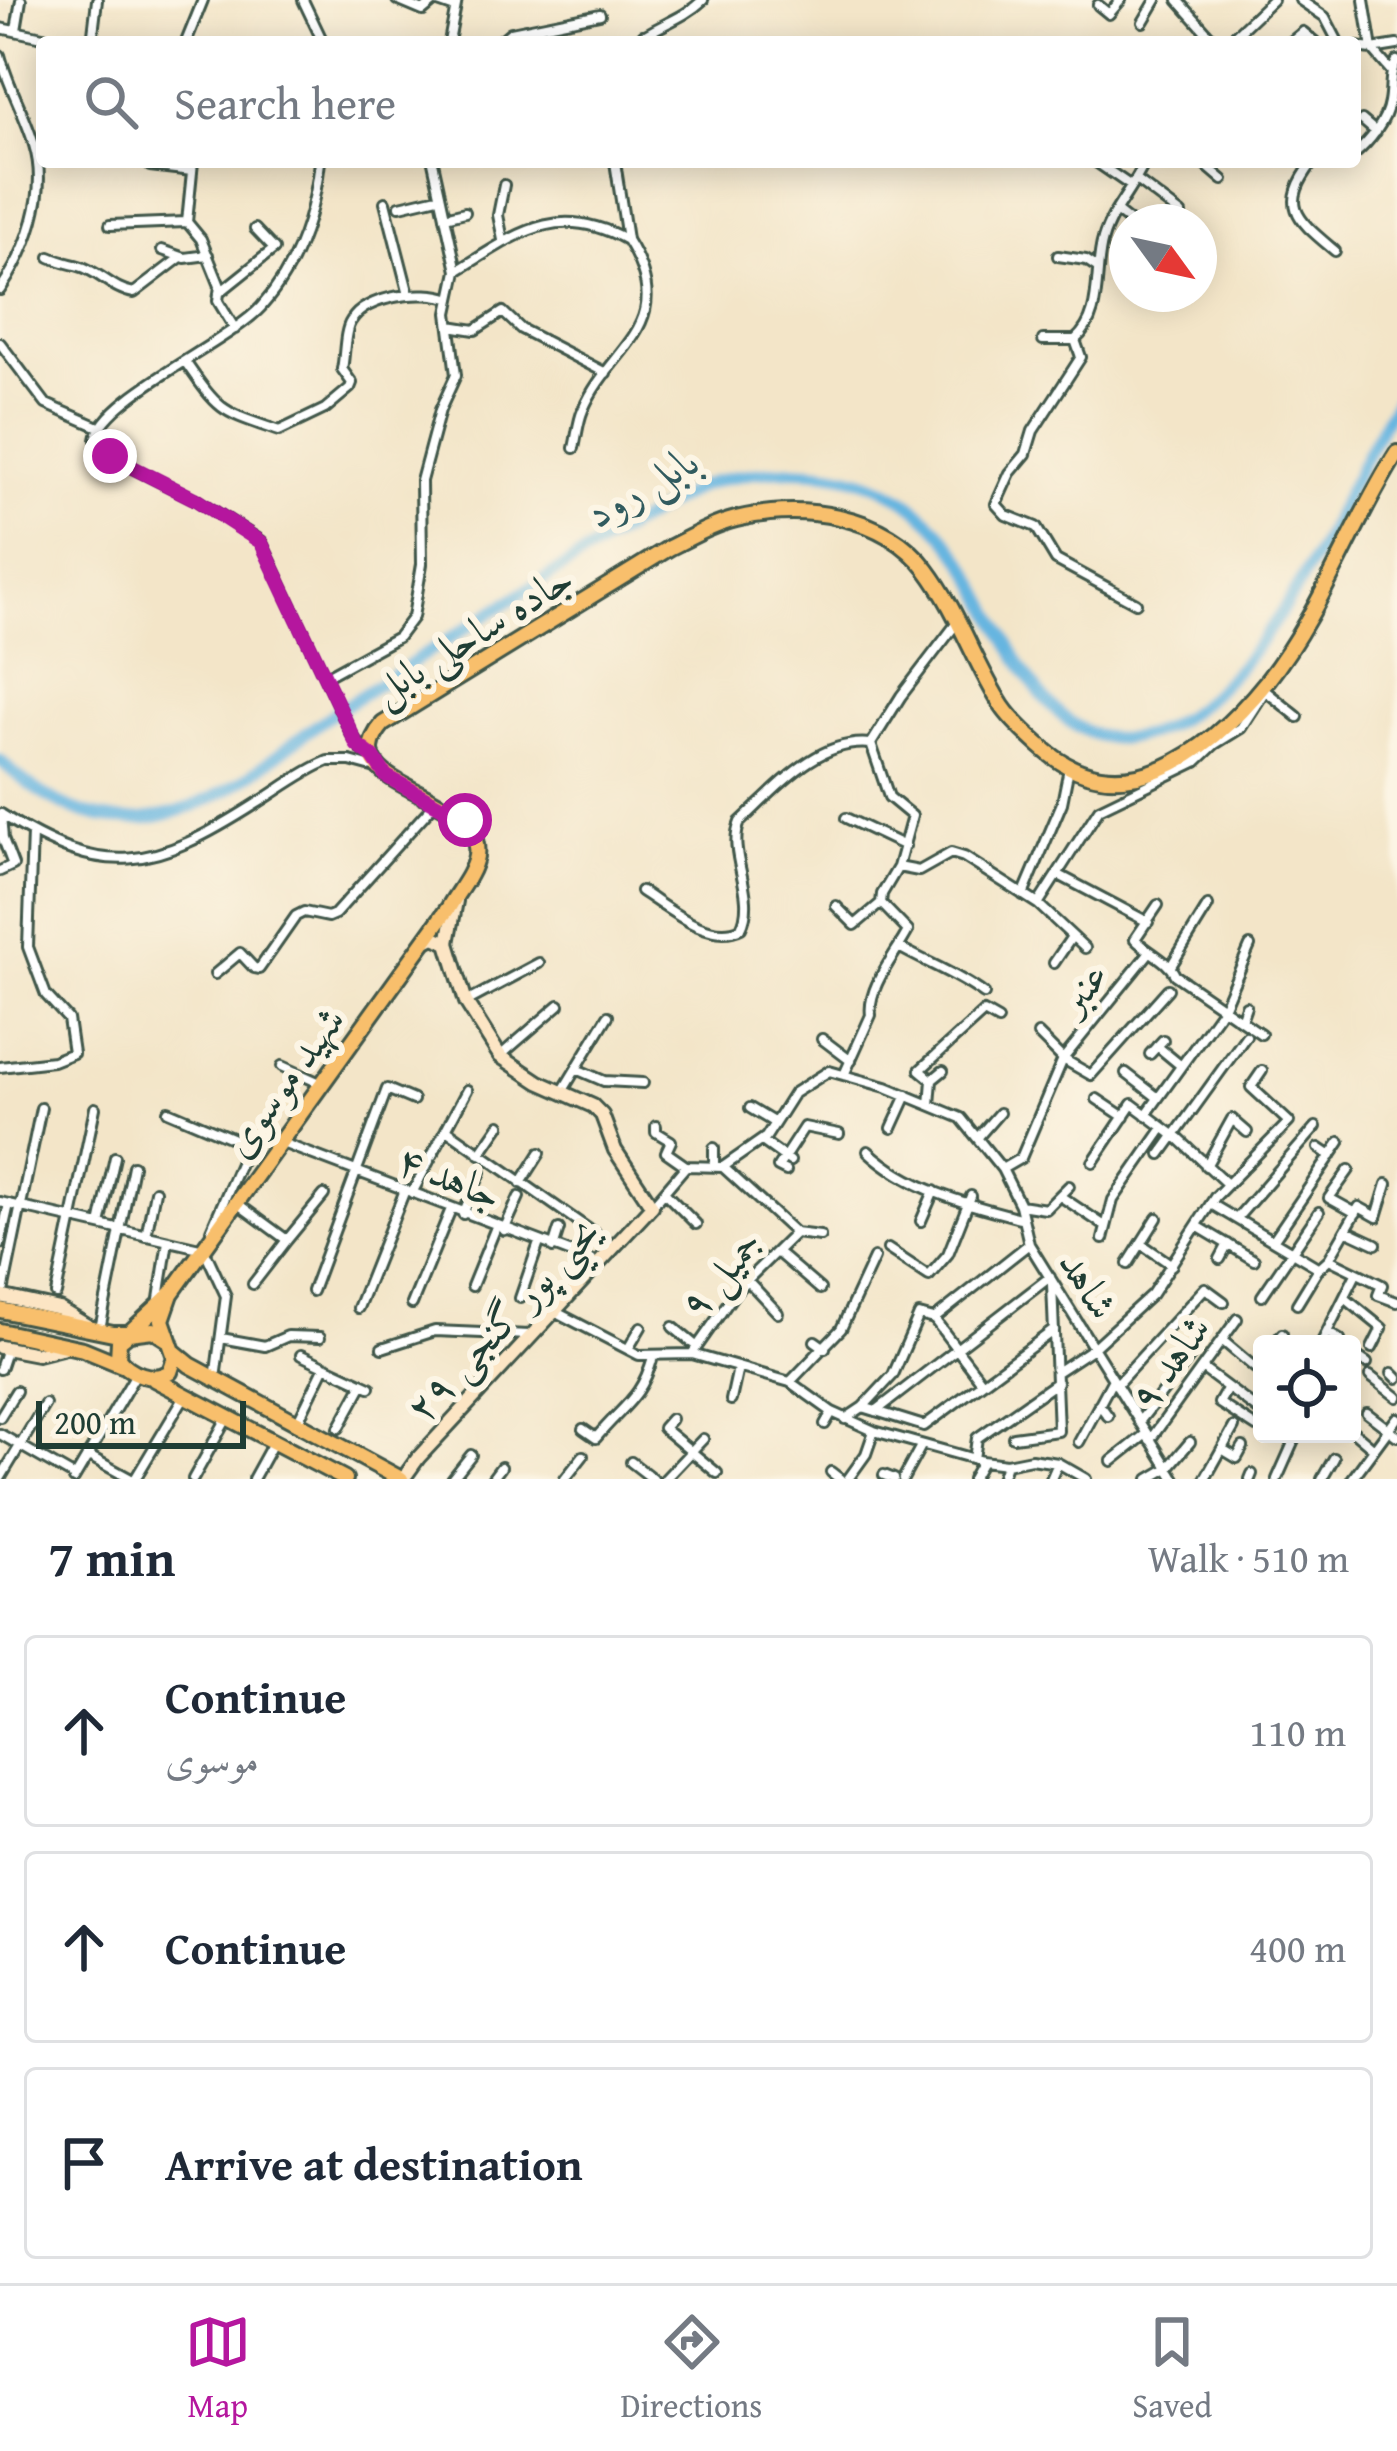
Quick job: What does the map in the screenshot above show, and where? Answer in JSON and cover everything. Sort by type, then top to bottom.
[{"type":"main road","points":[[1069,769],[1104,779],[1143,776],[1216,735],[1264,688],[1304,630],[1363,508],[1397,453]]},
{"type":"main road","name":"جاده ساحلی بابل","points":[[376,763],[374,739],[383,724],[669,548],[758,514],[830,514],[886,535],[926,568],[1002,707],[1069,769]]},
{"type":"main road","points":[[376,763],[436,802]]},
{"type":"main road","name":"شهید موسوی","points":[[130,1333],[171,1294],[449,907],[474,865],[475,838],[465,820],[436,802]]},
{"type":"main road","points":[[460,888],[448,943],[466,1002],[500,1056],[602,1115],[614,1150],[652,1206]]},
{"type":"main road","points":[[423,943],[434,937],[448,943]]},
{"type":"main road","name":"یحیی پور گنجی ۲۹","points":[[402,1479],[652,1206]]},
{"type":"main road","points":[[130,1333],[116,1349],[137,1372],[159,1378],[170,1372],[175,1361],[163,1320],[171,1294]]},
{"type":"main road","points":[[0,1300],[94,1329],[153,1330],[190,1365],[402,1479]]},
{"type":"main road","points":[[0,1331],[70,1346],[137,1372],[345,1479]]},
{"type":"main road","points":[[3,1347],[37,1354],[70,1346]]},
{"type":"main road","points":[[190,1365],[182,1373],[184,1383],[236,1411],[243,1425]]},
{"type":"street","points":[[16,30],[21,0]]},
{"type":"street","points":[[94,36],[98,0]]},
{"type":"street","points":[[188,36],[203,0]]},
{"type":"street","points":[[303,0],[320,36]]},
{"type":"street","points":[[401,0],[423,11],[435,1],[456,4],[450,36]]},
{"type":"street","points":[[645,36],[688,14],[703,0]]},
{"type":"street","points":[[1098,5],[1109,14],[1121,0]]},
{"type":"street","points":[[1142,22],[1156,0]]},
{"type":"street","points":[[1178,0],[1211,36]]},
{"type":"street","points":[[1232,36],[1272,0]]},
{"type":"street","points":[[1300,0],[1325,17],[1335,36]]},
{"type":"street","points":[[1364,0],[1372,49],[1391,71]]},
{"type":"street","points":[[506,36],[600,14]]},
{"type":"street","points":[[0,28],[46,36]]},
{"type":"street","points":[[1361,48],[1397,45]]},
{"type":"street","points":[[0,55],[36,149]]},
{"type":"street","points":[[1361,148],[1393,108],[1391,71],[1397,62]]},
{"type":"street","points":[[1362,120],[1376,132]]},
{"type":"street","points":[[0,290],[26,242],[37,168]]},
{"type":"street","points":[[193,168],[187,222],[208,254],[220,286],[218,294],[235,329]]},
{"type":"street","points":[[319,168],[315,206],[283,278],[257,311],[140,388],[99,427],[97,445],[261,542],[351,734],[376,763]]},
{"type":"street","points":[[325,677],[398,637],[413,617],[422,564],[421,482],[440,410],[456,375],[450,326],[457,271],[434,168]]},
{"type":"street","points":[[574,448],[582,411],[643,325],[643,276],[627,240],[616,168]]},
{"type":"street","points":[[1107,168],[1166,204]]},
{"type":"street","points":[[1120,204],[1142,168]]},
{"type":"street","points":[[1209,168],[1223,180]]},
{"type":"street","points":[[1308,168],[1295,186],[1294,205],[1309,229],[1335,250]]},
{"type":"street","points":[[502,240],[498,214],[504,185]]},
{"type":"street","points":[[400,206],[438,197]]},
{"type":"street","points":[[385,202],[409,295]]},
{"type":"street","points":[[446,217],[465,212]]},
{"type":"street","points":[[457,271],[502,240],[550,221],[627,240]]},
{"type":"street","points":[[110,225],[187,222]]},
{"type":"street","points":[[1042,340],[1075,340],[1085,331],[1097,296],[1109,224]]},
{"type":"street","points":[[218,294],[274,248],[255,229]]},
{"type":"street","points":[[162,250],[181,256],[208,254]]},
{"type":"street","points":[[50,257],[81,266],[134,292],[157,279],[181,256]]},
{"type":"street","points":[[1058,256],[1086,260],[1100,268]]},
{"type":"street","points":[[186,362],[214,404],[279,431],[325,409],[350,388],[352,383],[342,369],[347,324],[368,303],[435,293],[451,299]]},
{"type":"street","points":[[450,326],[475,330],[503,312],[521,329],[606,373]]},
{"type":"street","points":[[1075,340],[1082,357],[1033,431],[1026,454],[1010,473],[996,504],[1006,515],[1036,526],[1055,560],[1136,603]]},
{"type":"street","points":[[0,344],[46,404],[99,427]]},
{"type":"street","points":[[871,744],[957,623]]},
{"type":"street","points":[[1038,904],[1099,809],[1196,762],[1241,728],[1264,688],[1298,717]]},
{"type":"street","points":[[836,906],[855,925],[881,903],[898,867],[912,816],[889,797],[871,744]]},
{"type":"street","points":[[641,891],[698,925],[722,934],[737,932],[746,913],[736,844],[740,822],[824,750],[871,744]]},
{"type":"street","points":[[0,813],[32,833],[95,859],[125,861],[177,849],[213,832],[328,761],[376,763]]},
{"type":"street","points":[[1023,895],[1062,803],[1069,769]]},
{"type":"street","points":[[215,974],[240,953],[259,968],[296,916],[304,912],[335,914],[436,802]]},
{"type":"street","points":[[0,813],[13,865],[0,871]]},
{"type":"street","points":[[846,818],[905,846]]},
{"type":"street","points":[[0,1067],[73,1053],[68,1019],[46,994],[28,947],[32,833]]},
{"type":"street","points":[[898,867],[919,872],[951,854],[964,857],[1038,904],[1085,948]]},
{"type":"street","points":[[1057,874],[1148,922]]},
{"type":"street","points":[[844,1075],[871,1015],[868,1008],[878,982],[908,931],[881,903]]},
{"type":"street","points":[[1158,905],[1135,939],[1148,954],[1171,966],[1175,975],[1261,1034]]},
{"type":"street","points":[[1171,966],[1208,906]]},
{"type":"street","points":[[1054,963],[1071,938]]},
{"type":"street","points":[[1146,1115],[1223,1008],[1250,946]]},
{"type":"street","points":[[899,947],[940,970],[954,972],[984,994]]},
{"type":"street","name":"عنبر","points":[[1002,1169],[1021,1158],[1063,1059],[1148,954]]},
{"type":"street","points":[[466,1002],[538,963]]},
{"type":"street","points":[[1038,1034],[1063,1059],[1091,1075],[1168,989]]},
{"type":"street","points":[[500,1056],[560,1005]]},
{"type":"street","points":[[1241,1021],[1246,1006]]},
{"type":"street","points":[[932,1080],[920,1070],[984,1012],[998,1020]]},
{"type":"street","points":[[562,1092],[608,1016]]},
{"type":"street","points":[[1161,1154],[1246,1036]]},
{"type":"street","points":[[822,1039],[850,1060]]},
{"type":"street","points":[[1157,1046],[1180,1065]]},
{"type":"street","points":[[282,1066],[322,1084]]},
{"type":"street","points":[[576,1069],[604,1081],[643,1083]]},
{"type":"street","points":[[656,1126],[656,1132],[671,1141],[666,1152],[686,1166],[718,1166],[762,1141],[794,1093],[829,1071],[930,1105],[932,1080],[943,1071]]},
{"type":"street","points":[[972,1479],[978,1460],[977,1438],[1093,1348],[1151,1294],[1227,1184],[1289,1122],[1251,1087],[1262,1071]]},
{"type":"street","points":[[1126,1073],[1157,1097]]},
{"type":"street","points":[[311,1291],[388,1089],[413,1100]]},
{"type":"street","points":[[358,1308],[408,1192],[467,1090]]},
{"type":"street","points":[[892,1128],[907,1095]]},
{"type":"street","points":[[1097,1100],[1124,1117]]},
{"type":"street","points":[[1093,1162],[1132,1104],[1227,1184]]},
{"type":"street","name":"شاهد","points":[[930,1105],[961,1118],[1002,1169],[1020,1205],[1029,1244],[1175,1479]]},
{"type":"street","points":[[0,1300],[41,1108]]},
{"type":"street","points":[[56,1294],[95,1108]]},
{"type":"street","points":[[750,1108],[775,1123]]},
{"type":"street","points":[[168,1112],[248,1145],[206,1246],[226,1296],[215,1379]]},
{"type":"street","points":[[979,1136],[999,1113]]},
{"type":"street","points":[[1207,1166],[1232,1120],[1247,1132]]},
{"type":"street","points":[[480,1154],[500,1125]]},
{"type":"street","points":[[762,1141],[787,1164],[804,1126],[839,1134]]},
{"type":"street","points":[[1237,1218],[1316,1127]]},
{"type":"street","points":[[1103,1240],[1113,1200],[1163,1128]]},
{"type":"street","points":[[446,1129],[614,1247]]},
{"type":"street","name":"جاهد ۴","points":[[280,1142],[598,1264]]},
{"type":"street","points":[[1274,1239],[1340,1142]]},
{"type":"street","points":[[714,1148],[718,1166],[795,1233],[820,1236]]},
{"type":"street","points":[[1319,1148],[1331,1156]]},
{"type":"street","points":[[868,1151],[892,1172],[934,1191],[1020,1217]]},
{"type":"street","points":[[521,1183],[540,1153]]},
{"type":"street","points":[[100,1225],[115,1157]]},
{"type":"street","points":[[94,1329],[133,1166]]},
{"type":"street","points":[[652,1206],[686,1166]]},
{"type":"street","points":[[1349,1171],[1329,1198],[1356,1214]]},
{"type":"street","points":[[463,1214],[481,1172]]},
{"type":"street","points":[[1297,1304],[1348,1232],[1359,1208],[1377,1217],[1387,1184]]},
{"type":"street","points":[[1020,1205],[1046,1209],[1069,1186]]},
{"type":"street","points":[[146,1236],[155,1191]]},
{"type":"street","points":[[921,1221],[934,1191]]},
{"type":"street","points":[[664,1192],[696,1224]]},
{"type":"street","points":[[253,1285],[324,1196]]},
{"type":"street","points":[[1060,1196],[1106,1226]]},
{"type":"street","points":[[472,1286],[519,1197]]},
{"type":"street","points":[[888,1249],[929,1276],[948,1254],[970,1200]]},
{"type":"street","points":[[0,1244],[4,1203],[206,1246]]},
{"type":"street","points":[[237,1203],[287,1240]]},
{"type":"street","points":[[1211,1204],[1319,1268]]},
{"type":"street","points":[[412,1304],[451,1209]]},
{"type":"street","points":[[1262,1295],[1319,1212]]},
{"type":"street","points":[[1128,1264],[1157,1218]]},
{"type":"street","points":[[1197,1226],[1250,1258],[1240,1265]]},
{"type":"street","points":[[553,1248],[560,1229]]},
{"type":"street","points":[[1348,1232],[1376,1244]]},
{"type":"street","name":"جمیل ۹","points":[[694,1350],[737,1290],[795,1233]]},
{"type":"street","points":[[157,1310],[168,1241]]},
{"type":"street","points":[[520,1298],[539,1243]]},
{"type":"street","points":[[934,1319],[1029,1244]]},
{"type":"street","points":[[1220,1259],[1228,1244]]},
{"type":"street","points":[[1143,1245],[1172,1265]]},
{"type":"street","points":[[778,1253],[820,1289]]},
{"type":"street","points":[[790,1382],[841,1330],[874,1258]]},
{"type":"street","points":[[1329,1259],[1382,1285],[1378,1295],[1397,1302]]},
{"type":"street","points":[[1331,1335],[1328,1333],[1356,1274]]},
{"type":"street","points":[[1013,1437],[1058,1431],[1051,1280]]},
{"type":"street","points":[[876,1411],[955,1346],[1051,1280]]},
{"type":"street","points":[[748,1281],[778,1313]]},
{"type":"street","points":[[1078,1442],[1114,1382],[1204,1288],[1220,1296]]},
{"type":"street","points":[[1345,1298],[1382,1328],[1372,1348]]},
{"type":"street","points":[[554,1311],[653,1357],[694,1350]]},
{"type":"street","points":[[845,1419],[893,1375],[920,1315],[934,1319],[982,1382]]},
{"type":"street","name":"شاهد ۹","points":[[1112,1461],[1148,1437],[1237,1319]]},
{"type":"street","points":[[628,1349],[641,1327]]},
{"type":"street","points":[[673,1327],[694,1350],[790,1382],[832,1412],[874,1431],[978,1460],[1058,1463],[1081,1477]]},
{"type":"street","points":[[863,1407],[924,1426],[1054,1330]]},
{"type":"street","points":[[382,1348],[435,1331],[532,1335]]},
{"type":"street","points":[[221,1338],[266,1346],[288,1336],[320,1337]]},
{"type":"street","points":[[815,1341],[825,1348]]},
{"type":"street","points":[[1223,1341],[1253,1366]]},
{"type":"street","points":[[0,1369],[3,1347]]},
{"type":"street","points":[[1139,1422],[1194,1352]]},
{"type":"street","points":[[301,1355],[367,1385],[339,1428]]},
{"type":"street","points":[[583,1429],[596,1438],[636,1398],[653,1357]]},
{"type":"street","points":[[1361,1359],[1367,1363]]},
{"type":"street","points":[[297,1423],[325,1366]]},
{"type":"street","points":[[731,1400],[738,1368]]},
{"type":"street","points":[[1203,1369],[1253,1407]]},
{"type":"street","points":[[0,1434],[74,1478],[137,1372]]},
{"type":"street","points":[[1370,1376],[1395,1385]]},
{"type":"street","points":[[1227,1388],[1219,1403],[1253,1424]]},
{"type":"street","points":[[0,1417],[16,1390]]},
{"type":"street","points":[[88,1455],[133,1479],[186,1394]]},
{"type":"street","points":[[0,1479],[45,1404]]},
{"type":"street","points":[[1099,1404],[1108,1416]]},
{"type":"street","points":[[825,1424],[832,1412]]},
{"type":"street","points":[[1367,1413],[1393,1433]]},
{"type":"street","points":[[193,1479],[228,1417]]},
{"type":"street","points":[[1355,1478],[1374,1449],[1393,1433],[1397,1418]]},
{"type":"street","points":[[670,1419],[663,1428],[717,1473]]},
{"type":"street","points":[[1205,1479],[1234,1427]]},
{"type":"street","points":[[831,1472],[844,1479],[866,1454],[874,1431]]},
{"type":"street","points":[[1361,1438],[1374,1449]]},
{"type":"street","points":[[665,1479],[703,1439]]},
{"type":"street","points":[[253,1479],[274,1442]]},
{"type":"street","points":[[1149,1479],[1168,1468],[1190,1442]]},
{"type":"street","points":[[1277,1479],[1293,1443]]},
{"type":"street","points":[[903,1479],[921,1446]]},
{"type":"street","points":[[1222,1449],[1237,1458],[1244,1447]]},
{"type":"street","points":[[452,1479],[471,1455]]},
{"type":"street","points":[[565,1479],[583,1456]]},
{"type":"street","points":[[1322,1479],[1334,1458]]},
{"type":"street","points":[[631,1462],[653,1479]]},
{"type":"street","points":[[1051,1479],[1058,1463]]},
{"type":"street","points":[[308,1479],[316,1464]]},
{"type":"street","points":[[1001,1479],[1006,1464]]},
{"type":"street","points":[[492,1479],[501,1466]]},
{"type":"waterway","name":"بابل رود","points":[[0,760],[52,799],[91,815],[134,820],[185,809],[234,786],[387,679],[701,486],[784,471],[813,471],[869,482],[918,510],[953,546],[1022,667],[1053,707],[1085,731],[1117,739],[1150,734],[1212,694],[1269,630],[1304,575],[1397,400]]},
{"type":"route","points":[[110,456],[195,499],[261,542],[357,745],[386,776],[465,820]]}]
